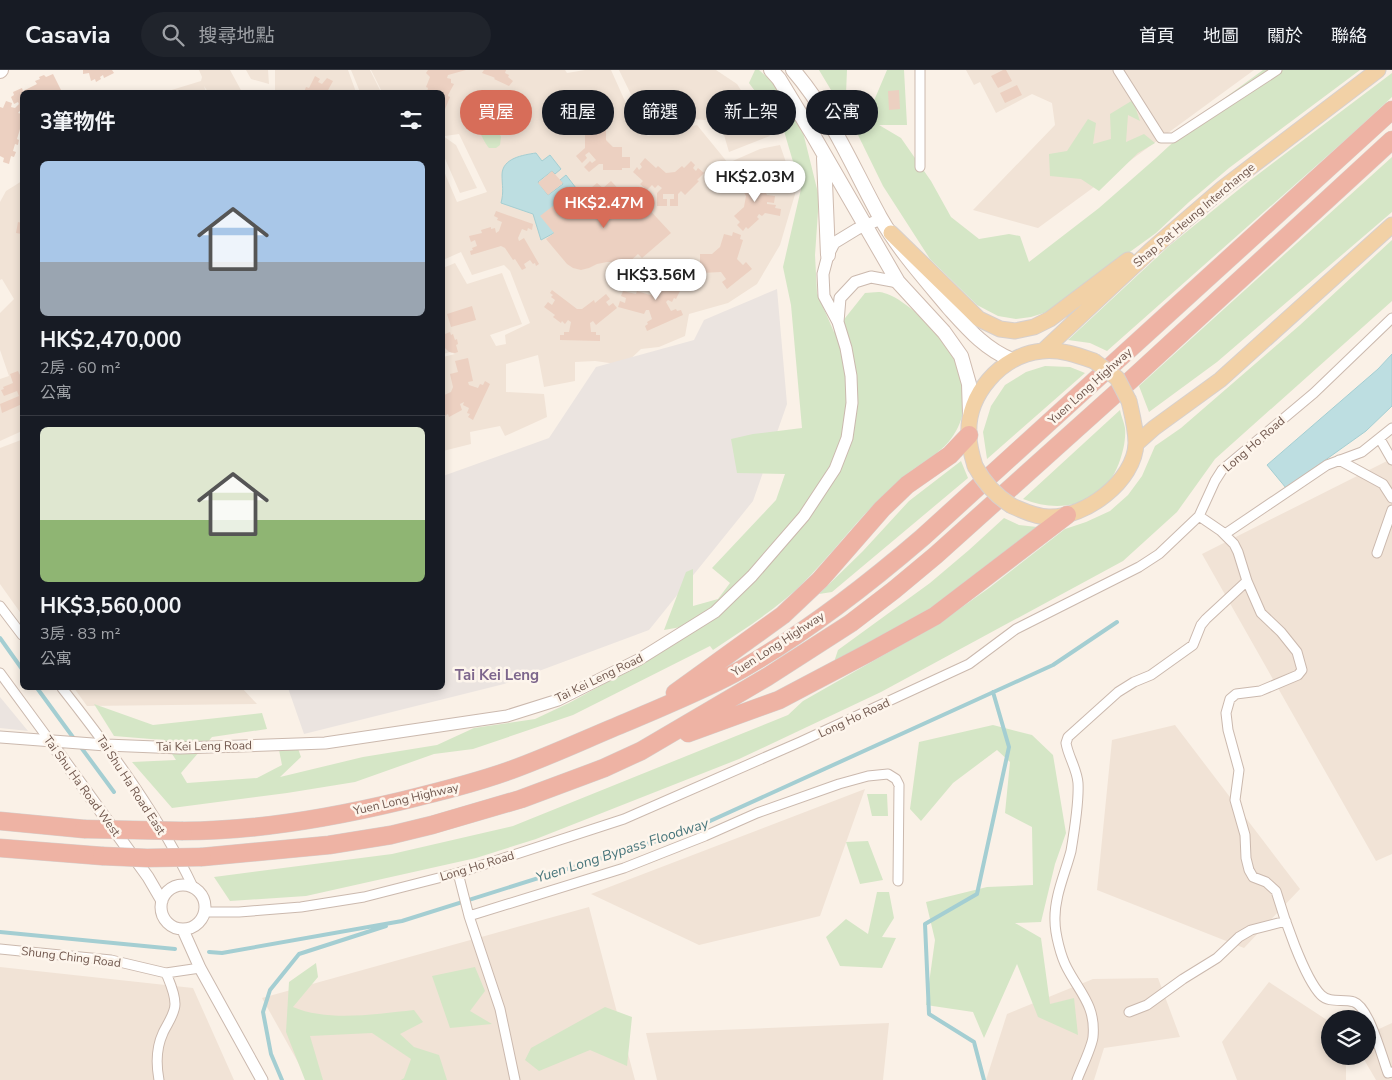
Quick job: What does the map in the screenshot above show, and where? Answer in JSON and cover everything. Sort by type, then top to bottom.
[{"type":"highway","name":"Yuen Long Highway","points":[[0,821],[84,829],[212,830],[290,822],[347,813],[421,796],[510,771],[707,688],[741,669],[810,625],[868,583],[953,511],[1392,110]]},
{"type":"highway","name":"Yuen Long Highway","points":[[0,848],[147,858],[202,857],[329,845],[391,835],[521,799],[641,751],[786,666],[851,623],[894,590],[974,522],[1392,140]]},
{"type":"highway","points":[[653,710],[783,615],[820,580],[882,509],[907,485],[950,455],[969,429]]},
{"type":"highway","points":[[641,751],[779,700],[868,653],[935,616],[1067,516]]},
{"type":"main road","name":"Shap Pat Heung Interchange","points":[[771,70],[779,79],[898,282],[944,332],[961,356],[969,384],[969,429],[975,466],[992,490],[1012,506],[1035,515],[1049,517],[1067,516],[1092,504],[1109,492],[1122,477],[1132,459],[1136,444],[1130,401],[1117,378],[1094,361],[1073,354],[1043,351],[1030,353],[1012,360],[991,377],[980,391],[974,405],[969,429]]},
{"type":"main road","points":[[793,70],[808,87],[834,128],[881,218],[934,290],[976,338],[988,348],[1012,360]]},
{"type":"main road","name":"Shap Pat Heung Interchange","points":[[1043,351],[1222,188],[1378,70]]},
{"type":"main road","points":[[824,155],[828,254]]},
{"type":"main road","points":[[892,233],[979,319],[1000,329],[1015,331],[1034,327],[1050,320],[1222,188]]},
{"type":"main road","name":"Shap Pat Heung Interchange","points":[[1136,444],[1154,428],[1220,380],[1392,225]]},
{"type":"street","points":[[920,70],[920,167]]},
{"type":"street","points":[[1118,70],[1161,138],[1174,138],[1276,70]]},
{"type":"street","points":[[828,254],[834,243],[841,238],[881,218]]},
{"type":"street","name":"Tai Kei Leng Road","points":[[0,736],[180,748],[325,743],[498,718],[558,700],[638,660],[715,612],[746,582],[804,516],[835,469],[847,438],[852,403],[851,376],[846,348],[838,322],[824,296],[823,274],[828,254]]},
{"type":"street","points":[[838,322],[840,298],[855,282],[871,277],[898,282]]},
{"type":"street","name":"Long Ho Road","points":[[205,912],[239,912],[310,906],[364,897],[458,876],[624,819],[800,742],[969,664],[1016,629],[1139,567],[1159,554],[1199,516],[1222,470],[1314,393],[1392,318]]},
{"type":"street","points":[[1225,534],[1327,465],[1362,452],[1392,428]]},
{"type":"street","points":[[1380,439],[1392,460]]},
{"type":"street","points":[[1340,460],[1383,484],[1392,498]]},
{"type":"street","points":[[1377,553],[1392,510]]},
{"type":"street","points":[[1199,516],[1225,534],[1238,552],[1247,581],[1261,613],[1281,632],[1297,652],[1302,670],[1298,675],[1260,691],[1236,694],[1230,699],[1226,714],[1238,770],[1235,800],[1244,835],[1249,870],[1253,877],[1266,882],[1276,891],[1304,965],[1321,995],[1328,1000],[1353,1001],[1359,1004],[1368,1018],[1388,1073],[1392,1072]]},
{"type":"street","points":[[1077,1080],[1093,1040],[1092,1013],[1084,995],[1066,967],[1056,934],[1055,920],[1056,904],[1072,842],[1078,784],[1066,743],[1068,737],[1118,692],[1134,682],[1151,675],[1193,645],[1201,625],[1206,619],[1247,581]]},
{"type":"street","points":[[0,606],[20,633]]},
{"type":"street","name":"Tai Shu Ha Road West","points":[[0,672],[56,741],[148,877],[162,901],[161,910],[164,918],[172,926],[183,930]]},
{"type":"street","name":"Tai Shu Ha Road East","points":[[63,690],[183,865],[193,887]]},
{"type":"street","points":[[469,916],[624,868],[757,813],[839,784],[868,776],[888,774],[899,785],[898,881]]},
{"type":"street","points":[[458,876],[469,916],[500,1009],[515,1080]]},
{"type":"street","points":[[162,901],[165,894],[178,886],[186,885],[193,887],[201,893],[205,902],[205,912],[201,921],[193,928],[183,930],[200,968],[262,1080]]},
{"type":"street","points":[[1130,1012],[1147,1005],[1183,979],[1217,958],[1240,937],[1251,930],[1286,921]]},
{"type":"street","name":"Shung Ching Road","points":[[0,949],[111,960],[166,973],[200,968]]},
{"type":"street","points":[[159,1080],[158,1047],[162,1034],[174,1011],[175,1004],[172,988],[166,973]]},
{"type":"shaded area","points":[[199,70],[230,70],[241,90],[207,90],[204,86],[205,90],[172,90],[201,81],[202,77]]},
{"type":"shaded area","points":[[246,70],[268,70],[269,84],[251,79]]},
{"type":"shaded area","points":[[275,70],[348,70],[355,90],[275,90]]},
{"type":"shaded area","points":[[351,70],[370,70],[380,90],[359,90]]},
{"type":"shaded area","points":[[371,70],[565,70],[567,73],[585,70],[611,70],[624,99],[624,135],[696,135],[697,125],[728,163],[760,149],[780,145],[796,191],[780,245],[757,284],[728,303],[689,314],[685,336],[659,347],[641,349],[624,365],[595,361],[575,362],[575,381],[544,387],[538,355],[506,364],[506,392],[544,394],[547,417],[505,436],[500,426],[470,432],[471,444],[445,450],[445,356],[455,354],[450,352],[445,353],[445,267],[455,263],[467,284],[502,273],[522,324],[490,335],[496,346],[506,344],[505,335],[530,323],[510,271],[504,265],[472,275],[461,252],[445,259],[445,174],[457,202],[487,192],[459,134],[445,136],[445,90],[381,90]]},
{"type":"shaded area","points":[[619,70],[716,70],[737,84],[741,90],[706,90],[706,120],[696,119],[696,90],[629,90]]},
{"type":"shaded area","points":[[966,70],[1254,70],[1038,228],[973,210],[1055,125],[1052,103],[1032,94],[996,113],[980,82],[974,85]]},
{"type":"shaded area","points":[[724,135],[770,136],[729,152]]},
{"type":"shaded area","points":[[445,137],[456,145],[477,188],[460,193],[445,159]]},
{"type":"shaded area","points":[[20,182],[20,432],[0,441],[0,379],[9,376],[0,350],[0,313],[14,299],[2,279],[0,280],[0,202],[6,191]]},
{"type":"shaded area","points":[[777,289],[787,404],[753,501],[649,630],[504,684],[304,734],[289,690],[445,690],[445,475],[549,438],[596,367],[694,340],[704,320]]},
{"type":"shaded area","points":[[20,440],[20,612],[0,584],[0,448]]},
{"type":"shaded area","points":[[1389,460],[1392,461],[1392,854],[1376,861],[1202,554]]},
{"type":"shaded area","points":[[75,690],[244,690],[257,704],[87,706]]},
{"type":"shaded area","points":[[0,697],[28,731],[0,728]]},
{"type":"shaded area","points":[[1175,725],[1300,889],[1244,948],[1097,890],[1112,740]]},
{"type":"shaded area","points":[[865,789],[820,916],[699,945],[591,894]]},
{"type":"shaded area","points":[[589,907],[635,1080],[308,1080],[262,998]]},
{"type":"shaded area","points":[[0,967],[193,988],[234,1080],[0,1080]]},
{"type":"shaded area","points":[[1158,978],[1180,1037],[1104,1048],[1094,1080],[986,1080],[1007,1014],[1093,979]]},
{"type":"shaded area","points":[[1269,982],[1321,1016],[1321,1065],[1346,1065],[1346,1080],[1237,1080],[1222,1042]]},
{"type":"shaded area","points":[[889,1023],[883,1080],[657,1080],[646,1033]]},
{"type":"shaded area","points":[[1392,1023],[1392,1080],[1376,1080],[1367,1065],[1376,1065],[1376,1030]]},
{"type":"green space","points":[[755,70],[759,70],[779,90],[754,90],[749,83]]},
{"type":"green space","points":[[819,70],[847,70],[846,90],[831,90]]},
{"type":"green space","points":[[887,70],[904,70],[907,125],[879,125],[901,138],[931,181],[951,217],[979,239],[1009,234],[1020,236],[1029,262],[1099,208],[1207,111],[1263,70],[1360,70],[1229,168],[1156,233],[1047,312],[1031,317],[1016,319],[998,316],[977,305],[930,259],[883,186],[858,135],[878,135],[878,91]]},
{"type":"green space","points":[[1392,73],[1392,97],[1107,351],[1090,343],[1068,340],[1169,246],[1248,182]]},
{"type":"green space","points":[[1133,100],[1140,121],[1128,115],[1126,142],[1144,134],[1155,143],[1138,153],[1099,191],[1081,179],[1050,176],[1049,154],[1067,151],[1088,119],[1096,123],[1093,144],[1111,139],[1110,114]]},
{"type":"green space","points":[[796,116],[801,124],[819,197],[815,255],[817,293],[834,332],[865,293],[880,292],[891,295],[922,318],[935,331],[947,347],[959,370],[964,394],[961,419],[951,439],[937,453],[900,480],[873,506],[794,592],[760,618],[713,650],[710,646],[573,715],[473,749],[434,754],[355,782],[172,808],[132,762],[176,760],[163,740],[114,736],[94,704],[153,725],[262,713],[267,729],[212,737],[181,773],[187,783],[257,778],[282,765],[278,745],[295,740],[301,757],[280,777],[363,757],[437,745],[474,728],[535,719],[569,703],[653,657],[681,627],[664,630],[686,572],[693,569],[693,606],[718,599],[730,583],[712,568],[776,500],[785,474],[737,473],[731,439],[753,434],[802,428],[791,305],[783,267],[801,189],[785,135],[796,135]]},
{"type":"green space","points":[[481,135],[500,135],[501,137],[500,145],[496,148],[489,148]]},
{"type":"green space","points":[[1392,157],[1392,212],[1217,362],[1149,412],[1139,386]]},
{"type":"green space","points":[[1392,240],[1392,301],[1215,459],[1177,512],[1123,561],[881,692],[739,759],[536,839],[476,858],[306,896],[230,901],[214,877],[392,854],[513,826],[788,715],[803,701],[938,624],[989,588],[1065,529],[1110,511],[1128,495],[1142,476],[1155,446],[1181,428],[1300,325]]},
{"type":"green space","points":[[1045,366],[1070,367],[1085,373],[987,459],[983,432],[991,406],[1005,385],[1026,372]]},
{"type":"green space","points":[[1120,410],[1125,428],[1124,446],[1112,477],[1103,488],[1092,497],[1067,505],[1052,506],[1023,499]]},
{"type":"green space","points":[[961,461],[968,478],[832,592],[819,594],[863,551],[909,501]]},
{"type":"green space","points":[[1004,518],[1019,525],[1037,527],[940,602],[890,633],[834,662],[838,650],[930,583]]},
{"type":"green space","points":[[993,725],[1032,735],[1053,755],[1066,833],[1055,864],[1041,922],[1015,923],[1041,938],[1050,1004],[1074,998],[1078,1035],[1038,1017],[1017,964],[984,1038],[973,1012],[926,1005],[935,940],[926,902],[987,887],[1033,885],[1032,827],[1005,813],[1010,762],[997,750],[953,783],[921,821],[910,809],[919,742]]},
{"type":"green space","points":[[867,794],[887,794],[888,816],[872,816]]},
{"type":"green space","points":[[868,841],[883,880],[860,884],[846,842]]},
{"type":"green space","points":[[877,892],[889,892],[894,918],[882,937],[896,938],[882,968],[840,966],[826,937],[846,919],[868,934]]},
{"type":"green space","points":[[316,963],[318,977],[293,1007],[307,1012],[337,1016],[414,1010],[423,1022],[400,1034],[414,1047],[439,1055],[447,1080],[401,1080],[404,1078],[411,1059],[372,1033],[310,1036],[323,1080],[305,1080],[286,1032],[289,982]]},
{"type":"green space","points":[[475,967],[485,991],[470,1011],[492,1024],[450,1028],[432,976]]},
{"type":"green space","points":[[605,1007],[632,1017],[627,1066],[590,1050],[539,1071],[525,1060],[531,1048]]},
{"type":"water","points":[[536,153],[542,161],[550,155],[561,169],[555,174],[552,171],[538,182],[548,195],[563,184],[560,180],[566,175],[586,201],[576,209],[572,204],[564,210],[558,202],[554,233],[541,240],[533,214],[501,203],[503,192],[502,175],[505,165],[514,158]]},
{"type":"water","points":[[1392,354],[1392,406],[1366,431],[1286,488],[1267,465],[1378,369]]},
{"type":"building","points":[[83,70],[112,70],[114,73],[104,78],[103,75],[96,82],[95,79],[91,81],[89,73],[83,74]]},
{"type":"building","points":[[428,70],[466,70],[448,75],[447,78],[451,79],[451,83],[454,84],[448,95],[450,97],[445,109],[445,90],[428,90],[426,87],[430,77],[426,73]]},
{"type":"building","points":[[484,70],[506,70],[505,73],[513,81],[509,86],[482,73]]},
{"type":"building","points":[[1006,70],[1012,81],[998,88],[991,76]]},
{"type":"building","points":[[53,74],[61,90],[25,90],[37,84],[35,81],[40,79],[39,77],[44,75],[46,77]]},
{"type":"building","points":[[315,76],[320,79],[318,82],[322,84],[327,78],[333,81],[328,90],[305,90],[306,87],[309,88]]},
{"type":"building","points":[[1017,85],[1022,95],[1005,103],[1000,93]]},
{"type":"building","points":[[22,88],[23,90],[20,90],[20,110],[18,113],[20,114],[20,129],[17,139],[19,140],[18,145],[15,144],[13,151],[16,152],[14,157],[11,156],[9,164],[3,162],[4,158],[0,156],[0,107],[3,108],[6,101],[12,103],[11,107],[15,108],[19,104],[18,102],[14,104],[11,97],[14,95],[13,92]]},
{"type":"building","points":[[899,90],[900,109],[889,110],[888,91]]},
{"type":"building","points":[[585,135],[606,135],[606,140],[613,147],[622,147],[622,157],[630,157],[630,168],[603,170],[603,164],[599,164],[589,172],[584,167],[590,161],[592,163],[596,160],[589,152],[585,155],[587,158],[582,163],[576,156],[585,148]]},
{"type":"building","points":[[645,158],[656,168],[658,166],[666,173],[675,172],[682,166],[684,168],[691,161],[695,165],[693,168],[696,171],[698,168],[704,173],[685,195],[681,191],[678,194],[678,206],[670,206],[670,199],[674,199],[674,194],[663,194],[663,199],[667,199],[667,206],[657,206],[657,193],[662,188],[658,185],[655,188],[652,185],[647,190],[640,184],[643,181],[633,172],[637,167],[639,170],[642,167],[640,164]]},
{"type":"building","points":[[751,170],[755,178],[758,177],[767,195],[775,196],[774,203],[767,202],[767,204],[776,205],[775,208],[781,209],[780,216],[765,213],[762,216],[759,214],[757,217],[759,219],[743,231],[737,225],[740,222],[734,216],[744,207],[746,196],[740,185],[748,182],[744,174]]},
{"type":"building","points":[[552,171],[563,183],[548,195],[538,183]]},
{"type":"building","points":[[611,181],[626,197],[632,191],[671,233],[642,258],[638,254],[626,265],[617,262],[607,262],[581,270],[573,268],[567,264],[546,239],[554,233],[540,216],[558,202],[564,210],[572,204],[576,209],[586,201],[582,195],[597,183],[603,188]]},
{"type":"building","points":[[496,211],[533,224],[532,230],[528,228],[527,231],[522,229],[518,238],[519,241],[524,238],[539,264],[536,266],[530,260],[524,264],[526,268],[522,270],[515,259],[513,260],[505,248],[501,246],[471,255],[470,251],[473,250],[472,248],[477,246],[475,240],[471,242],[469,236],[482,233],[481,230],[491,227],[491,229],[495,228],[496,233],[499,231],[502,222],[494,216]]},
{"type":"building","points":[[18,222],[20,222],[20,234],[16,233]]},
{"type":"building","points":[[733,232],[741,235],[740,239],[743,240],[737,259],[743,265],[746,262],[752,269],[727,289],[722,282],[726,279],[721,272],[701,273],[701,270],[692,271],[691,262],[700,262],[700,254],[712,254],[720,247],[724,234],[732,236]]},
{"type":"building","points":[[670,266],[674,267],[672,276],[677,279],[680,275],[685,278],[678,289],[680,291],[676,299],[674,298],[672,302],[668,300],[666,302],[671,311],[681,310],[683,315],[647,331],[645,326],[652,319],[649,310],[646,310],[644,314],[618,307],[620,301],[625,303],[626,298],[621,296],[623,291],[636,294],[637,291],[650,295],[655,293]]},
{"type":"building","points":[[552,290],[577,309],[582,309],[594,300],[595,303],[606,294],[610,299],[606,302],[609,306],[613,303],[617,308],[596,325],[593,321],[590,323],[591,332],[596,332],[596,335],[600,335],[600,341],[560,340],[560,335],[564,335],[564,332],[569,332],[571,322],[568,320],[565,324],[562,321],[561,323],[553,317],[555,315],[544,307],[548,302],[552,305],[555,300],[551,297],[553,295],[550,293]]},
{"type":"building","points":[[472,306],[476,320],[451,327],[447,314]]},
{"type":"building","points":[[450,332],[455,340],[457,339],[458,352],[449,352],[445,348],[445,334]]},
{"type":"building","points":[[468,358],[473,381],[468,382],[469,385],[478,388],[485,381],[490,384],[473,420],[468,417],[470,414],[467,413],[469,408],[463,405],[464,402],[460,404],[462,410],[449,417],[448,414],[445,416],[445,395],[451,392],[453,387],[450,374],[458,372],[455,361]]},
{"type":"building","points":[[18,371],[20,375],[20,405],[2,413],[0,404],[19,396],[17,391],[4,396],[1,390],[4,389],[3,387],[13,383],[10,374]]},
{"type":"waterway","name":"Yuen Long Bypass Floodway","points":[[209,952],[222,953],[402,921],[688,831],[1053,665],[1117,622]]},
{"type":"waterway","points":[[0,638],[20,666]]},
{"type":"waterway","points":[[38,690],[75,740]]},
{"type":"waterway","points":[[984,1080],[974,1042],[929,1014],[925,924],[977,894],[1009,747],[993,692]]},
{"type":"waterway","points":[[80,746],[114,792]]},
{"type":"waterway","points":[[282,1080],[271,1054],[263,1012],[270,990],[299,954],[386,926]]},
{"type":"waterway","name":"Yuen Long Bypass Floodway","points":[[0,932],[175,949]]},
{"type":"district","name":"Tai Kei Leng","points":[[497,675]]}]
